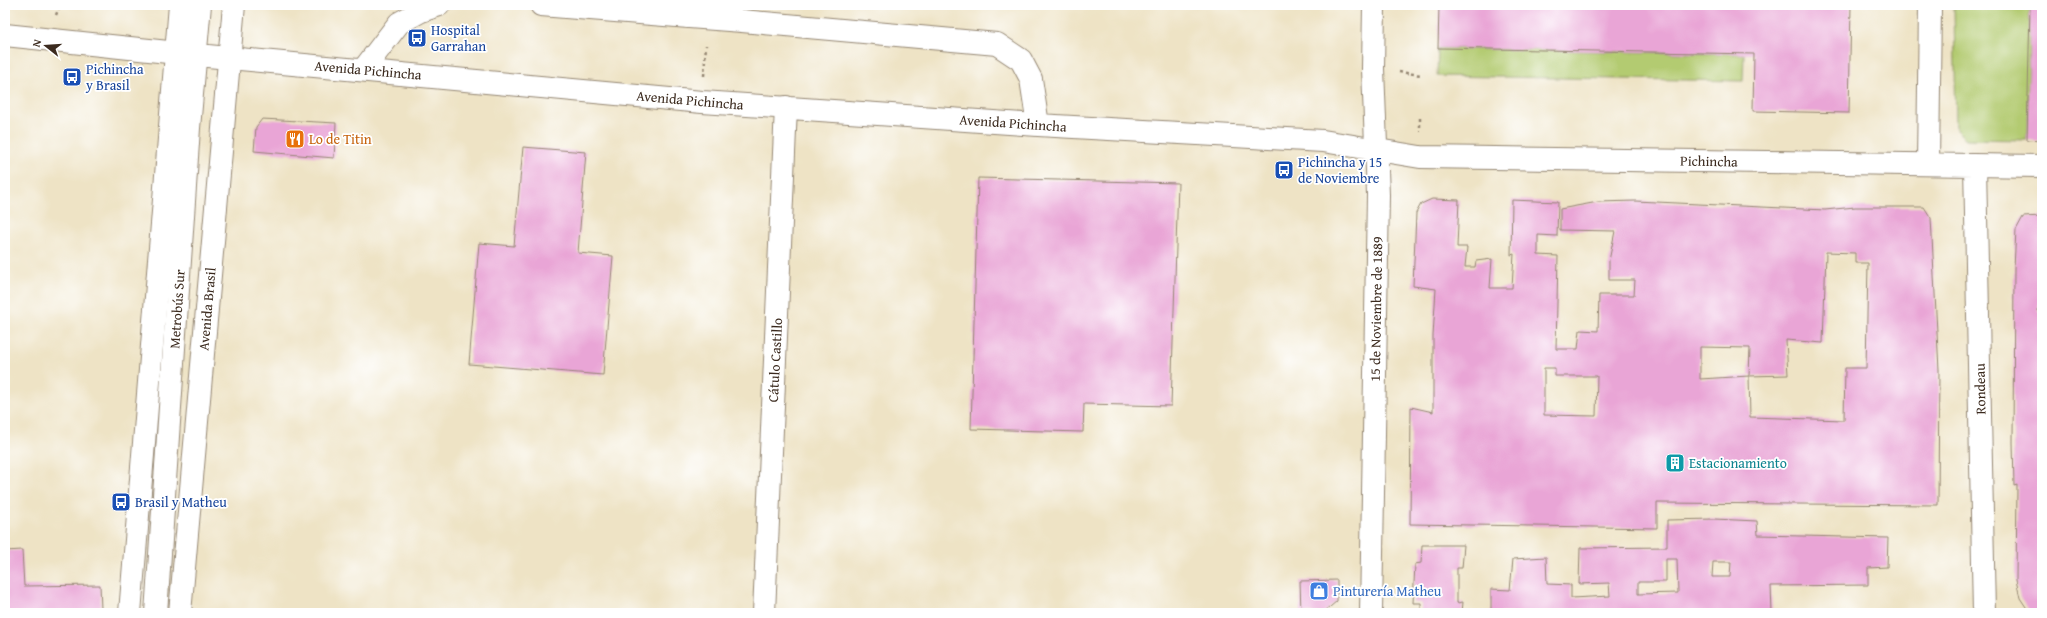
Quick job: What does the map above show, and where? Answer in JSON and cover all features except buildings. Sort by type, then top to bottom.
[{"type":"street","points":[[130,613],[187,54],[180,5]]},
{"type":"street","name":"Metrobús Sur","points":[[156,613],[189,136],[187,54],[200,5]]},
{"type":"street","name":"Avenida Brasil","points":[[180,613],[234,5]]},
{"type":"street","points":[[363,70],[399,24],[421,11],[439,5]]},
{"type":"street","points":[[541,5],[997,44],[1021,60],[1031,79],[1038,125]]},
{"type":"street","name":"15 de Noviembre de 1889","points":[[1371,613],[1378,195],[1373,69],[1374,5]]},
{"type":"street","points":[[1928,164],[1930,5]]},
{"type":"street","name":"Avenida Pichincha","points":[[5,35],[187,54],[702,102],[1038,125],[1287,138],[1323,141],[1377,150]]},
{"type":"street","name":"Cátulo Castillo","points":[[764,613],[786,108]]},
{"type":"street","name":"Pichincha","points":[[1377,150],[1420,157],[2042,166]]},
{"type":"street","name":"Rondeau","points":[[1975,165],[1984,613]]},
{"type":"path","points":[[702,102],[706,42]]},
{"type":"green space","points":[[1954,5],[2030,5],[2027,140],[1966,139],[1956,130]]},
{"type":"green space","points":[[1438,48],[1744,54],[1743,81],[1437,76]]},
{"type":"place","name":"Hospital Garrahan","points":[[417,38]]},
{"type":"place","name":"Pichincha y Brasil","points":[[72,77]]},
{"type":"place","name":"Lo de Titin","points":[[295,139]]},
{"type":"place","name":"Pichincha y 15 de Noviembre","points":[[1284,170]]},
{"type":"place","name":"Estacionamiento","points":[[1675,463]]},
{"type":"place","name":"Brasil y Matheu","points":[[121,502]]},
{"type":"place","name":"Pinturería Matheu","points":[[1319,591]]}]
